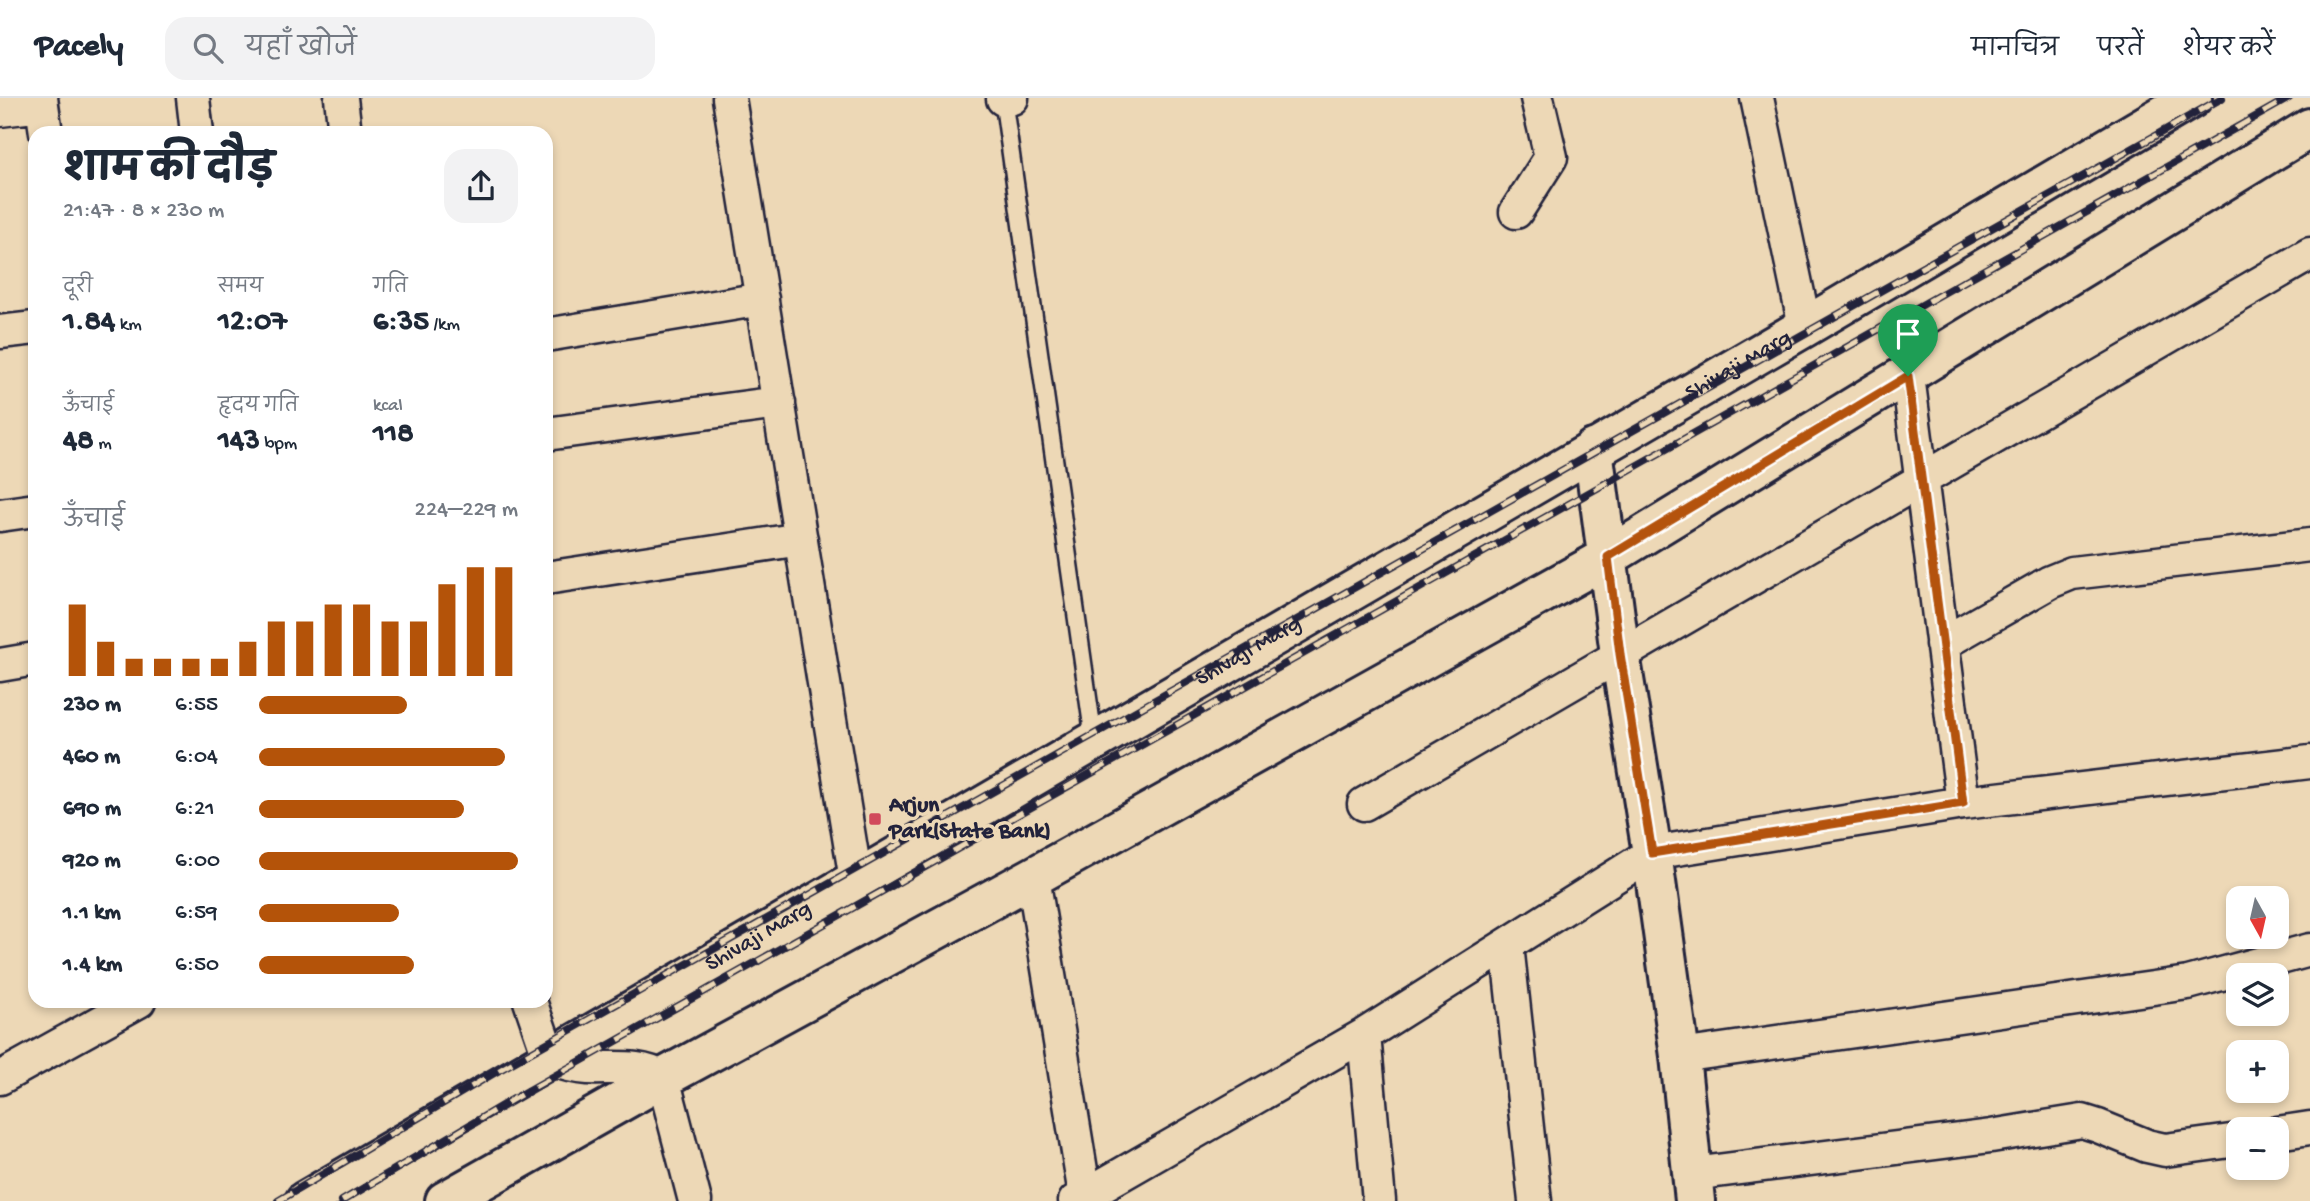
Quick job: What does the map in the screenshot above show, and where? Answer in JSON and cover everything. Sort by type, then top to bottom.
[{"type":"main road","name":"Shivaji Marg","points":[[305,1201],[1805,327],[2192,98]]},
{"type":"main road","points":[[445,1201],[1608,557],[2310,128]]},
{"type":"main road","points":[[1593,449],[1620,654],[1652,853],[1680,1056],[1694,1188]]},
{"type":"street","points":[[193,98],[196,126]]},
{"type":"street","points":[[341,98],[344,126]]},
{"type":"street","points":[[729,98],[856,880]]},
{"type":"street","points":[[1003,98],[1012,98]]},
{"type":"street","points":[[1516,212],[1551,157],[1537,98]]},
{"type":"street","points":[[1757,98],[1805,327]]},
{"type":"street","points":[[0,110],[43,112]]},
{"type":"street","points":[[1364,804],[2310,254]]},
{"type":"street","points":[[553,334],[762,299]]},
{"type":"street","points":[[0,332],[28,329]]},
{"type":"street","points":[[1908,376],[1963,803]]},
{"type":"street","points":[[553,433],[779,403]]},
{"type":"street","points":[[0,515],[28,511]]},
{"type":"street","points":[[553,577],[801,539]]},
{"type":"street","points":[[1942,644],[2050,582],[2072,573],[2310,545]]},
{"type":"street","points":[[0,665],[28,660]]},
{"type":"street","points":[[1033,877],[1082,1199],[1364,1035],[1652,853],[1963,803],[2310,762]]},
{"type":"street","points":[[1507,945],[1535,1201]]},
{"type":"street","points":[[1680,1056],[2188,983],[2310,950]]},
{"type":"street","points":[[0,1078],[126,1008]]},
{"type":"street","points":[[532,1008],[550,1059],[568,1066],[651,1071],[663,1078],[695,1201]]},
{"type":"street","points":[[1364,1035],[1379,1201]]},
{"type":"street","points":[[1694,1188],[2081,1121],[2165,1150],[2226,1142]]},
{"type":"street","points":[[2289,1131],[2310,1128]]},
{"type":"lane","points":[[1003,98],[1094,741]]},
{"type":"railway","points":[[278,1201],[494,1073],[2222,98]]},
{"type":"railway","points":[[342,1201],[510,1101],[2289,98]]},
{"type":"place","name":"Arjun Park(State Bank)","points":[[875,819]]},
{"type":"route","points":[[1908,376],[1963,803],[1652,853],[1620,654],[1608,557],[1908,376]]}]
